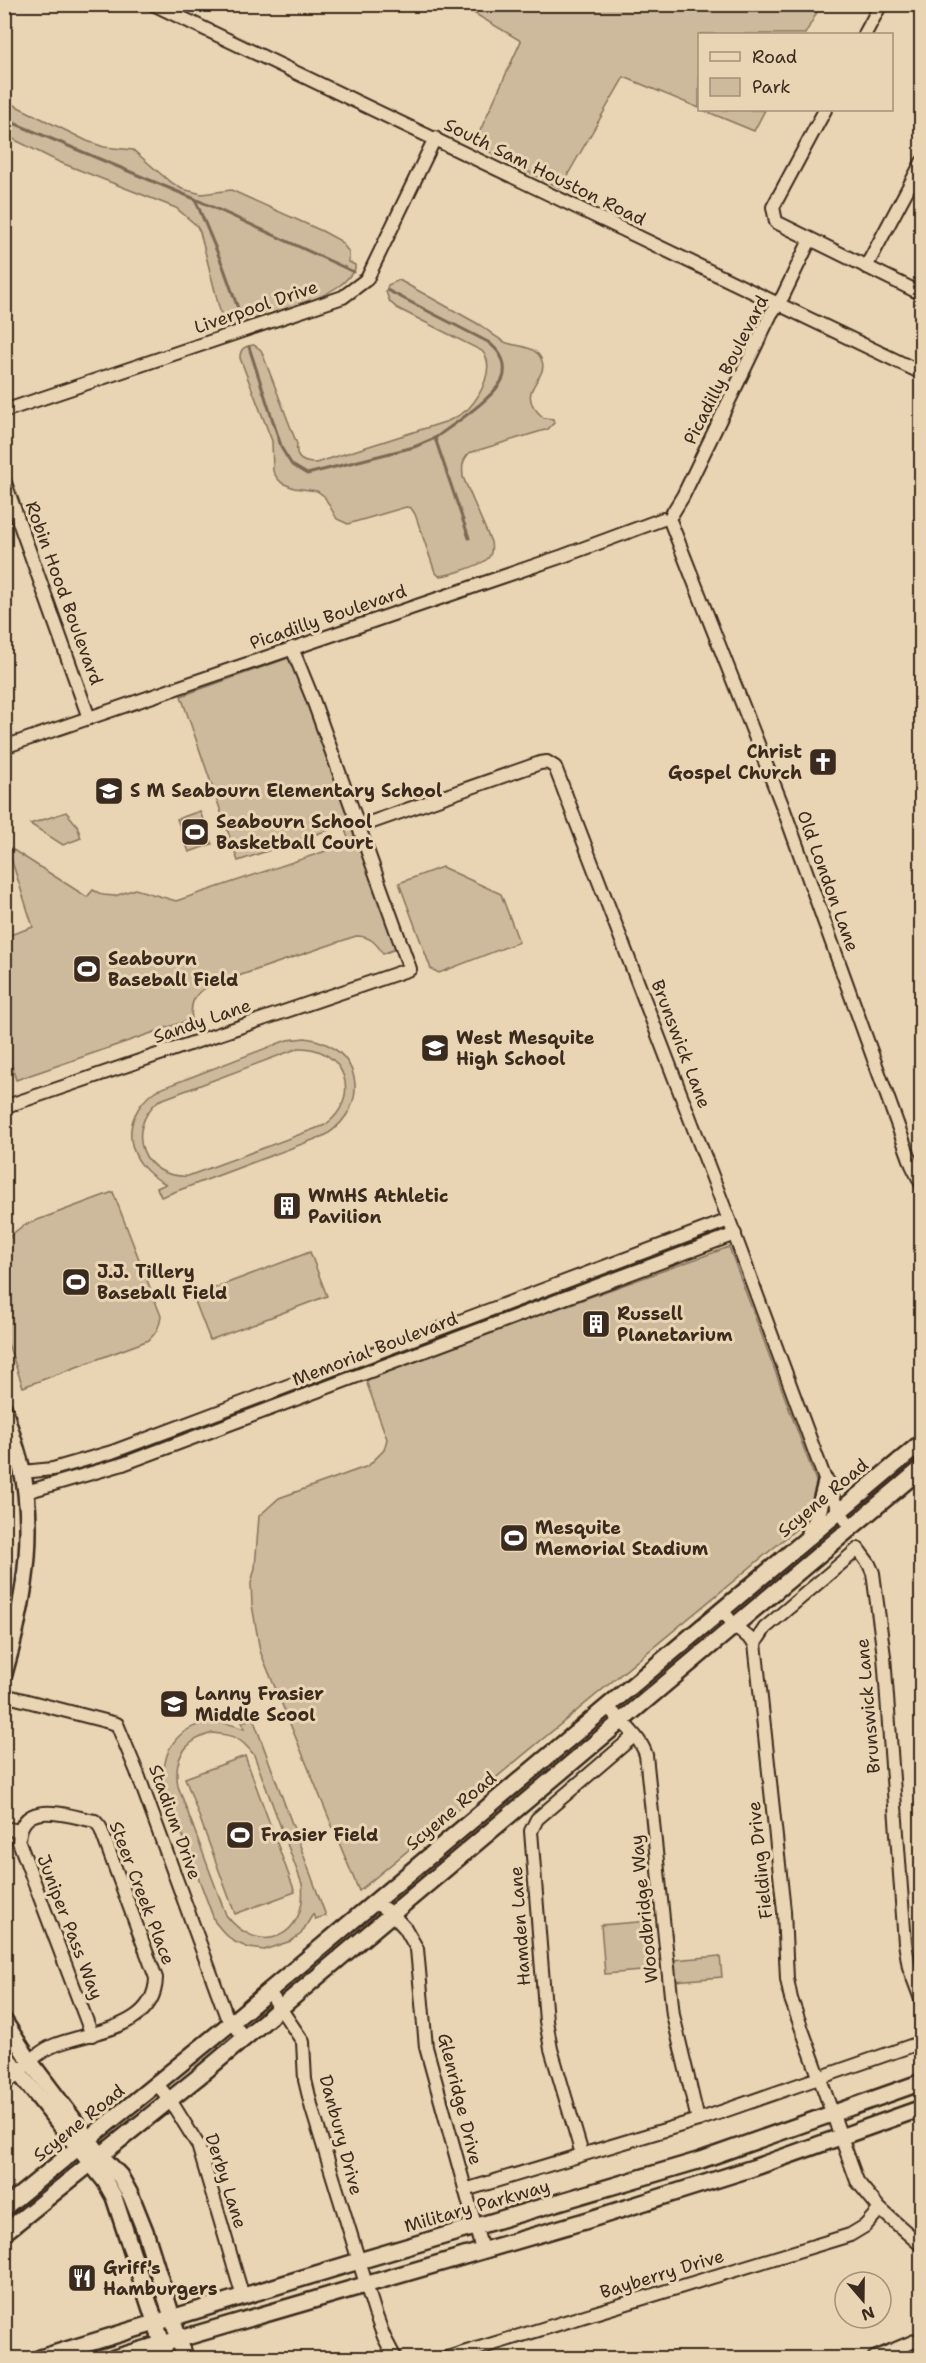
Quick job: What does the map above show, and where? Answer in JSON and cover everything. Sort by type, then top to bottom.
[{"type":"main road","points":[[4,1409],[22,1472],[29,1523],[28,1560],[19,1615],[4,1674]]},
{"type":"main road","name":"Scyene Road","points":[[4,2208],[232,2022],[921,1442]]},
{"type":"main road","points":[[4,2233],[170,2100],[921,1468]]},
{"type":"main road","points":[[806,1538],[817,1517],[826,1482]]},
{"type":"main road","points":[[4,2021],[96,2161],[114,2197],[165,2352]]},
{"type":"main road","points":[[4,2054],[85,2144]]},
{"type":"main road","name":"Military Parkway","points":[[40,2358],[701,2160],[921,2082]]},
{"type":"main road","points":[[114,2358],[165,2352],[180,2340],[689,2188],[921,2108]]},
{"type":"main road","points":[[96,2161],[120,2176],[131,2196],[145,2231],[185,2358]]},
{"type":"street","points":[[866,33],[881,4]]},
{"type":"street","name":"South Sam Houston Road","points":[[156,5],[921,373]]},
{"type":"street","points":[[824,111],[773,207],[772,213],[776,222],[921,294]]},
{"type":"street","name":"Liverpool Drive","points":[[4,411],[343,297],[367,279],[435,138]]},
{"type":"street","points":[[866,267],[921,162]]},
{"type":"street","name":"Picadilly Boulevard","points":[[4,747],[669,519],[683,496],[810,240]]},
{"type":"street","name":"Robin Hood Boulevard","points":[[4,480],[89,718]]},
{"type":"street","name":"Old London Lane","points":[[669,519],[784,810],[921,1185]]},
{"type":"street","points":[[292,648],[312,697],[358,827]]},
{"type":"street","name":"Brunswick Lane","points":[[358,827],[540,763],[547,762],[555,767],[735,1234],[826,1482],[839,1511],[851,1527]]},
{"type":"street","name":"Sandy Lane","points":[[4,1107],[411,969],[358,827]]},
{"type":"street","name":"Memorial Boulevard","points":[[22,1472],[53,1469],[112,1452],[729,1220]]},
{"type":"street","name":"Memorial Boulevard","points":[[26,1491],[123,1464],[735,1234]]},
{"type":"street","name":"Brunswick Lane","points":[[755,1642],[765,1628],[858,1549],[873,1574],[884,1656],[905,1943],[909,1967],[921,2002]]},
{"type":"street","points":[[722,1610],[734,1625],[755,1642]]},
{"type":"street","name":"Fielding Drive","points":[[755,1642],[784,1911],[787,1979],[791,1999],[857,2181],[880,2209],[921,2246]]},
{"type":"street","name":"Stadium Drive","points":[[4,1695],[117,1724],[137,1772],[226,2015],[244,2038]]},
{"type":"street","name":"Woodbridge Way","points":[[607,1706],[634,1736],[646,1755],[673,2015],[698,2120]]},
{"type":"street","name":"Hamden Lane","points":[[582,2154],[551,2049],[546,2021],[531,1831],[537,1819],[634,1736]]},
{"type":"street","name":"Steer Creek Place","points":[[19,1831],[23,1823],[43,1811],[95,1821],[100,1827],[156,1978],[156,1991],[152,1999],[136,2015],[116,2028],[92,2035]]},
{"type":"street","points":[[4,1828],[19,1831]]},
{"type":"street","name":"Juniper Pass Way","points":[[19,1831],[19,1842],[92,2035]]},
{"type":"street","name":"Glenridge Drive","points":[[374,1902],[391,1913],[405,1928],[417,1949],[426,2047],[482,2250]]},
{"type":"street","name":"Danbury Drive","points":[[268,1990],[303,2042],[305,2080],[312,2109],[366,2284],[384,2337],[395,2358]]},
{"type":"street","points":[[4,2085],[43,2051],[55,2045],[92,2035]]},
{"type":"street","name":"Military Parkway","points":[[465,2190],[698,2120],[821,2079],[921,2042]]},
{"type":"street","name":"Derby Lane","points":[[157,2084],[170,2100],[198,2145],[243,2297]]},
{"type":"street","name":"Bayberry Drive","points":[[447,2358],[850,2235],[865,2226],[880,2209]]},
{"type":"street","points":[[874,2358],[921,2338]]},
{"type":"green space","points":[[821,4],[806,33],[698,33],[698,108],[624,77],[560,188],[474,144],[521,41],[460,5]]},
{"type":"green space","points":[[4,100],[87,141],[104,147],[133,150],[169,181],[182,189],[202,194],[231,190],[322,231],[339,240],[349,252],[349,262],[355,265],[355,269],[339,286],[302,305],[270,318],[242,325],[232,325],[221,315],[200,232],[196,225],[176,208],[59,162],[5,135]]},
{"type":"green space","points":[[705,111],[764,111],[754,131]]},
{"type":"green space","points":[[399,280],[480,325],[503,341],[536,352],[540,356],[543,368],[533,386],[531,400],[535,409],[544,418],[553,419],[554,423],[548,429],[469,453],[463,464],[463,477],[491,542],[491,552],[482,562],[443,576],[435,572],[411,508],[406,507],[348,524],[337,519],[324,496],[317,491],[294,488],[277,478],[273,471],[272,441],[240,358],[242,350],[246,347],[254,345],[261,350],[297,444],[298,457],[307,462],[316,463],[448,421],[467,410],[478,396],[487,372],[486,357],[482,351],[397,308],[390,302],[386,292],[388,285]]},
{"type":"green space","points":[[294,656],[398,946],[383,954],[372,940],[356,936],[212,985],[202,990],[195,998],[191,1013],[192,1019],[16,1080],[5,1044],[4,937],[33,927],[7,846],[87,897],[93,890],[103,895],[115,896],[135,889],[176,901],[350,843],[343,825],[238,861],[181,696]]},
{"type":"green space","name":"Seabourn School Basketball Court","points":[[200,811],[212,844],[189,852],[177,819]]},
{"type":"green space","points":[[66,812],[77,825],[81,838],[63,845],[30,824]]},
{"type":"green space","points":[[442,867],[501,894],[519,942],[439,973],[431,969],[399,883]]},
{"type":"green space","points":[[305,1038],[324,1043],[339,1052],[349,1064],[354,1078],[355,1093],[350,1108],[341,1123],[326,1135],[161,1197],[157,1188],[166,1184],[152,1176],[142,1165],[131,1141],[131,1128],[135,1115],[143,1102],[155,1091],[287,1040]],"holes":[[[299,1048],[315,1050],[328,1056],[337,1065],[344,1076],[346,1089],[337,1114],[325,1125],[188,1176],[172,1175],[160,1170],[143,1151],[142,1126],[148,1113],[158,1101]]]},
{"type":"green space","name":"J.J. Tillery Baseball Field","points":[[113,1192],[161,1316],[159,1327],[149,1340],[23,1387],[5,1335],[5,1248],[11,1235],[24,1225]]},
{"type":"green space","name":"Mesquite Memorial Stadium","points":[[729,1247],[819,1489],[812,1516],[359,1891],[260,1651],[252,1605],[251,1583],[255,1568],[259,1516],[279,1498],[368,1466],[384,1450],[387,1439],[365,1378]]},
{"type":"green space","points":[[310,1252],[327,1296],[210,1340],[193,1296]]},
{"type":"green space","points":[[253,1718],[326,1916],[315,1919],[313,1914],[301,1934],[291,1941],[264,1950],[249,1948],[235,1942],[215,1922],[166,1791],[164,1773],[166,1757],[173,1743],[182,1733],[195,1726],[210,1723],[244,1729],[242,1722]],"holes":[[[213,1733],[232,1736],[241,1741],[254,1755],[302,1884],[302,1903],[297,1918],[289,1929],[279,1936],[266,1938],[253,1936],[239,1928],[226,1915],[178,1786],[177,1766],[183,1751],[203,1736]]]},
{"type":"green space","name":"Frasier Field","points":[[245,1756],[295,1892],[235,1914],[185,1778]]},
{"type":"green space","points":[[650,1921],[654,1970],[605,1974],[601,1925]]},
{"type":"green space","points":[[720,1956],[722,1977],[675,1981],[673,1960]]},
{"type":"waterway","points":[[4,119],[195,199],[241,317]]},
{"type":"waterway","points":[[195,199],[354,272]]},
{"type":"waterway","points":[[387,290],[488,342],[502,359],[504,374],[495,390],[475,409],[435,438]]},
{"type":"waterway","points":[[249,347],[282,449],[292,465],[307,474],[414,447],[435,438],[469,538]]},
{"type":"place","name":"Christ Gospel Church","points":[[823,762]]},
{"type":"place","name":"S M Seabourn Elementary School","points":[[109,791]]},
{"type":"place","name":"Seabourn School Basketball Court","points":[[195,832]]},
{"type":"place","name":"Seabourn Baseball Field","points":[[87,969]]},
{"type":"place","name":"West Mesquite High School","points":[[435,1048]]},
{"type":"place","name":"WMHS Athletic Pavilion","points":[[287,1206]]},
{"type":"place","name":"J.J. Tillery Baseball Field","points":[[76,1282]]},
{"type":"place","name":"Russell Planetarium","points":[[596,1324]]},
{"type":"place","name":"Mesquite Memorial Stadium","points":[[514,1538]]},
{"type":"place","name":"Lanny Frasier Middle Scool","points":[[174,1704]]},
{"type":"place","name":"Frasier Field","points":[[240,1835]]},
{"type":"place","name":"Griff's Hamburgers","points":[[82,2278]]}]
